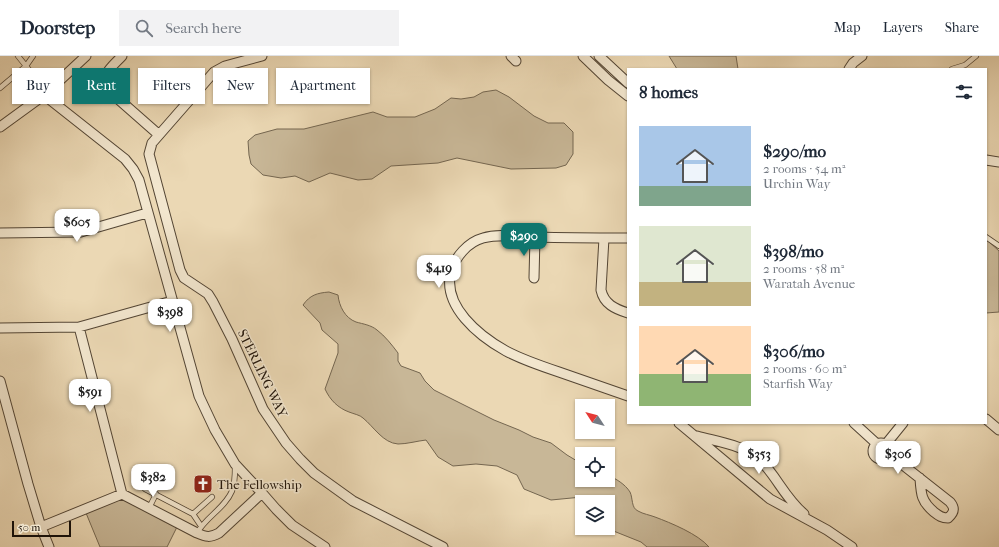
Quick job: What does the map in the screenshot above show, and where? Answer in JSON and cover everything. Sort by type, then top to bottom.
[{"type":"street","points":[[64,76],[86,56]]},
{"type":"street","points":[[122,56],[104,77],[105,86],[158,134],[214,72],[236,59],[262,56]]},
{"type":"street","points":[[583,56],[608,80],[627,95]]},
{"type":"street","points":[[599,56],[627,82]]},
{"type":"street","points":[[845,56],[851,66],[862,56]]},
{"type":"street","points":[[608,80],[615,72]]},
{"type":"street","points":[[0,127],[32,104]]},
{"type":"street","points":[[55,104],[125,159],[139,180],[199,396],[215,430],[235,464],[292,525],[325,547]]},
{"type":"street","name":"STERLING WAY","points":[[158,134],[152,143],[150,154],[182,274],[184,278],[208,294],[213,302],[232,339],[263,409],[286,443],[314,473],[330,486],[354,501],[443,547]]},
{"type":"street","points":[[987,160],[999,162]]},
{"type":"street","points":[[0,233],[81,232],[147,213]]},
{"type":"street","points":[[627,238],[535,237],[513,235],[489,237],[475,241],[456,259],[451,271],[449,284],[451,294],[460,313],[484,335],[507,351],[537,364],[627,396]]},
{"type":"street","points":[[534,278],[535,237]]},
{"type":"street","points":[[604,238],[601,290],[602,296],[610,305],[627,313]]},
{"type":"street","points":[[0,328],[78,327],[172,301]]},
{"type":"street","points":[[78,327],[122,494],[149,508],[199,529],[205,537],[212,537],[219,533],[262,493]]},
{"type":"street","points":[[0,381],[41,527],[49,547]]},
{"type":"street","points":[[987,420],[999,430]]},
{"type":"street","points":[[680,424],[764,495],[781,506],[813,522],[852,547]]},
{"type":"street","points":[[855,424],[881,444],[889,448],[889,454],[884,459],[877,459],[873,453],[874,446],[881,444],[902,424]]},
{"type":"street","points":[[696,436],[730,445],[752,454],[769,471],[789,499],[813,522]]},
{"type":"street","points":[[889,454],[920,478]]},
{"type":"street","points":[[41,527],[122,494]]},
{"type":"lane","points":[[18,56],[26,66]]},
{"type":"lane","points":[[0,88],[26,66],[33,56]]},
{"type":"lane","points":[[955,68],[965,64],[976,56]]},
{"type":"lane","points":[[987,238],[999,246]]},
{"type":"lane","points":[[146,489],[193,514],[199,529],[229,496],[234,482],[235,464]]},
{"type":"lane","points":[[149,508],[156,494]]},
{"type":"lane","points":[[193,514],[212,497]]},
{"type":"shaded area","points":[[669,56],[736,56],[738,68],[676,68]]},
{"type":"shaded area","points":[[496,90],[509,97],[534,116],[548,123],[564,123],[573,132],[573,154],[566,165],[556,168],[511,169],[457,158],[438,163],[391,166],[372,179],[358,180],[330,173],[309,182],[295,176],[281,178],[263,175],[251,164],[248,141],[255,135],[277,129],[304,129],[373,112],[387,117],[415,117],[435,109],[451,98],[461,99],[474,97],[483,92]]},
{"type":"shaded area","points":[[987,240],[999,251],[999,312],[987,313]]},
{"type":"shaded area","points":[[329,292],[338,295],[341,307],[349,318],[356,322],[375,328],[380,332],[398,353],[398,361],[401,366],[420,373],[425,381],[434,390],[494,420],[551,443],[575,460],[575,487],[615,487],[615,479],[628,489],[636,510],[684,529],[709,547],[647,547],[641,542],[615,532],[615,495],[575,495],[575,498],[551,500],[524,489],[517,475],[497,466],[476,464],[453,466],[438,457],[426,440],[398,444],[383,438],[362,417],[338,406],[329,397],[325,389],[338,353],[338,344],[322,330],[320,323],[303,305],[314,295]]},
{"type":"shaded area","points":[[120,499],[128,500],[178,525],[167,547],[100,547],[86,513]]},
{"type":"place","name":"The Fellowship","points":[[203,484]]}]
